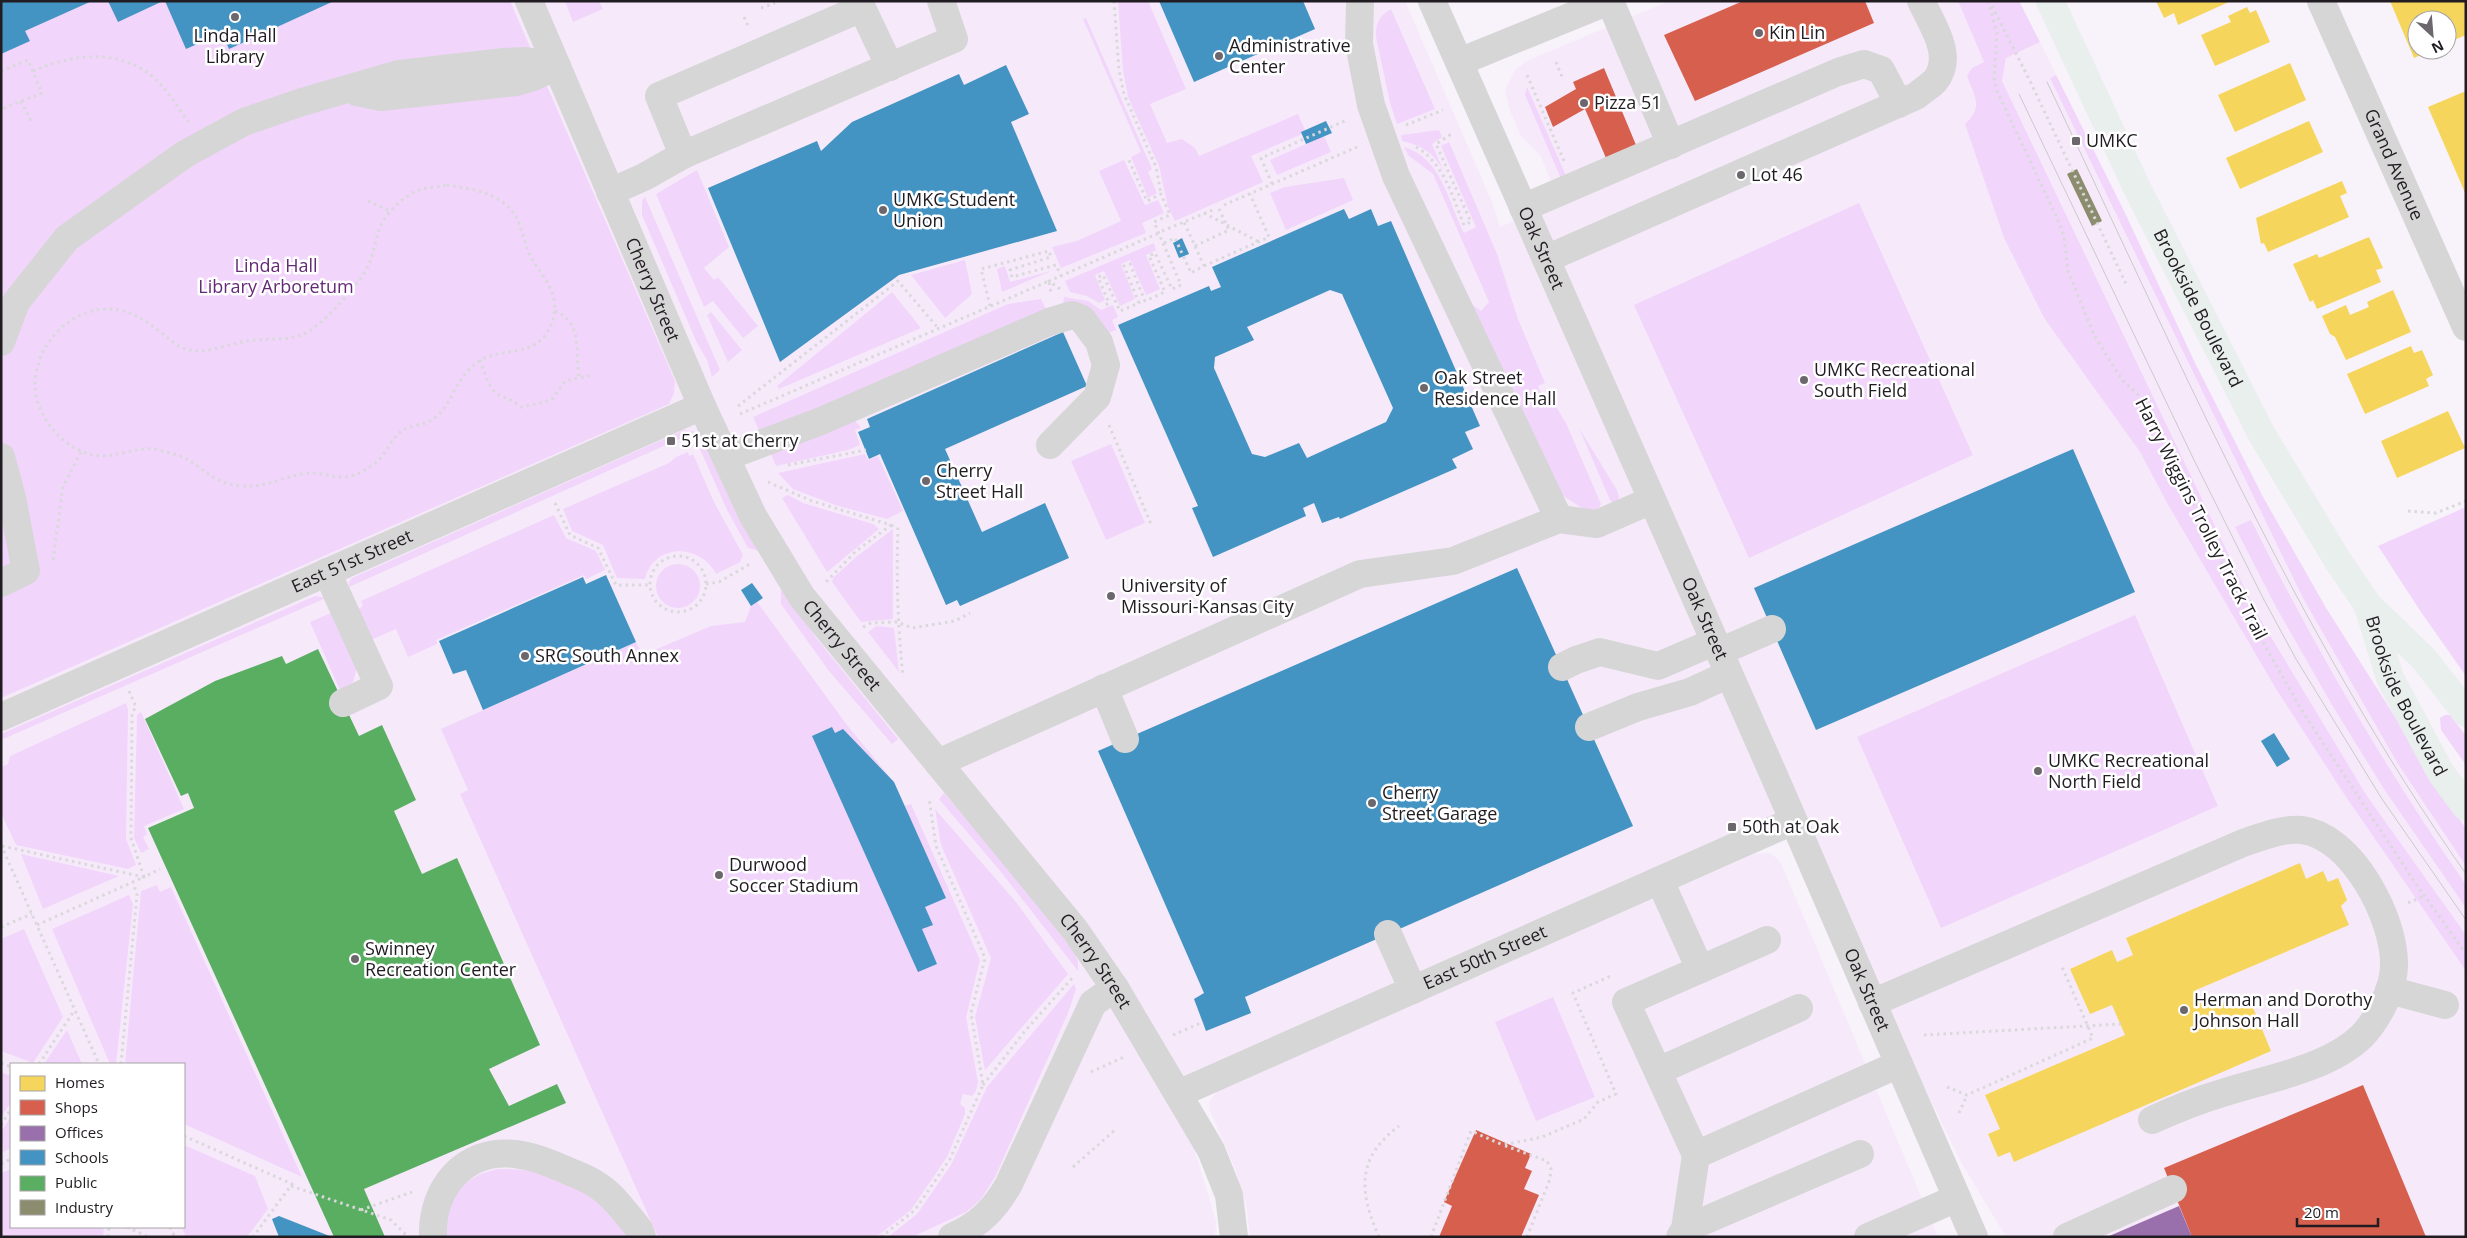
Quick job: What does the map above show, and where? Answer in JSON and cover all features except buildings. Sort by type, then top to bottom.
[{"type":"main road","name":"Brookside Boulevard","points":[[2050,1],[2137,188],[2262,433],[2338,561],[2368,605],[2424,659],[2466,713]]},
{"type":"main road","name":"Brookside Boulevard","points":[[2368,605],[2390,678],[2440,773],[2466,807]]},
{"type":"street","name":"Cherry Street","points":[[529,1],[702,406],[754,516],[802,597],[1075,930],[1115,988],[1211,1150],[1229,1196],[1234,1237]]},
{"type":"street","points":[[610,192],[644,177],[683,155],[954,39],[941,1]]},
{"type":"street","points":[[1360,1],[1359,44],[1371,105],[1396,176],[1559,519]]},
{"type":"street","name":"Oak Street","points":[[1432,1],[1721,656],[1974,1237]]},
{"type":"street","points":[[1459,62],[1609,1],[1671,145]]},
{"type":"street","points":[[1546,259],[1916,96],[1934,81],[1943,66],[1942,45],[1921,1]]},
{"type":"street","name":"Grand Avenue","points":[[2321,1],[2466,327]]},
{"type":"street","points":[[683,155],[659,96],[862,8],[890,67]]},
{"type":"street","points":[[1,342],[16,302],[67,238],[168,165],[203,143],[244,122],[399,74],[526,61],[557,66]]},
{"type":"street","points":[[1523,208],[1838,72],[1864,64],[1881,70],[1899,104]]},
{"type":"street","points":[[726,457],[821,421],[1049,322],[1072,315],[1082,318],[1099,342],[1104,355],[1105,372],[1097,397],[1050,445]]},
{"type":"street","name":"East 51st Street","points":[[1,717],[702,406]]},
{"type":"street","points":[[1,457],[12,498],[26,571],[1,583]]},
{"type":"street","points":[[938,763],[1360,574],[1453,562],[1559,519],[1597,524],[1652,500]]},
{"type":"street","points":[[327,572],[379,686],[343,703]]},
{"type":"street","points":[[1562,667],[1600,652],[1658,666],[1721,656],[1772,629]]},
{"type":"street","points":[[1589,727],[1638,707],[1690,692],[1721,656]]},
{"type":"street","points":[[1104,688],[1125,739]]},
{"type":"street","name":"East 50th Street","points":[[1178,1094],[1793,821]]},
{"type":"street","points":[[1872,1003],[2243,843],[2275,833],[2301,830],[2320,836],[2338,848],[2369,885],[2385,915],[2392,938],[2394,966],[2389,990],[2373,1023],[2361,1037],[2344,1049],[2314,1064],[2211,1096],[2152,1120]]},
{"type":"street","points":[[1660,881],[1700,969]]},
{"type":"street","points":[[1388,934],[1413,990]]},
{"type":"street","points":[[1682,1233],[1696,1155],[1626,1002],[1766,940]]},
{"type":"street","points":[[952,1237],[968,1230],[984,1219],[998,1203],[1014,1175],[1093,1003],[1115,988]]},
{"type":"street","points":[[2389,990],[2445,1005]]},
{"type":"street","points":[[1658,1071],[1798,1008]]},
{"type":"street","points":[[1696,1155],[1899,1064]]},
{"type":"street","points":[[433,1237],[432,1224],[438,1200],[448,1179],[470,1163],[490,1155],[513,1154],[534,1158],[601,1187],[638,1229],[642,1237]]},
{"type":"street","points":[[1682,1233],[1860,1154]]},
{"type":"street","points":[[2067,1237],[2173,1189]]},
{"type":"street","points":[[1868,1237],[1957,1198]]},
{"type":"path","points":[[1101,307],[1109,303],[1098,277],[1103,275],[1120,311],[1139,303],[1124,266],[1130,264],[1145,301],[1165,292],[1149,256],[1155,253],[1172,289],[1180,285],[1161,232],[1154,222],[1170,215],[1161,194],[1156,167],[1124,94],[1119,70],[1114,1]]},
{"type":"path","points":[[1989,1],[2029,79],[2127,286]]},
{"type":"path","name":"Harry Wiggins Trolley Track Trail","points":[[1989,1],[1997,33],[1994,78],[1997,91],[2057,218],[2064,236],[2068,271],[2094,335],[2122,380],[2143,399],[2241,604],[2304,714],[2424,896],[2466,954]]},
{"type":"path","points":[[761,8],[775,3]]},
{"type":"path","points":[[744,17],[748,25]]},
{"type":"path","points":[[33,71],[72,57],[87,56],[123,62],[141,68],[164,90],[203,143]]},
{"type":"path","points":[[1,71],[28,60],[42,92],[4,108],[1,102]]},
{"type":"path","points":[[1556,62],[1563,79]]},
{"type":"path","points":[[1527,75],[1567,168]]},
{"type":"path","points":[[22,101],[31,121]]},
{"type":"path","points":[[1400,128],[1443,110]]},
{"type":"path","points":[[1272,184],[1261,158],[1352,118]]},
{"type":"path","points":[[1409,145],[1427,154],[1439,168],[1464,225],[1471,222],[1436,144],[1453,133]]},
{"type":"path","points":[[1224,205],[1363,144]]},
{"type":"path","points":[[1128,158],[1147,200],[1161,194]]},
{"type":"path","points":[[446,185],[472,189],[504,204],[516,218],[528,251],[551,289],[555,311],[548,331],[531,347],[480,360],[462,376],[436,418],[402,431],[392,440],[386,452],[377,462],[348,478],[305,473],[266,485],[239,486],[226,484],[205,474],[183,457],[152,449],[123,455],[93,455],[72,447],[51,430],[41,408],[34,385],[40,359],[54,333],[85,313],[108,308],[122,309],[140,316],[177,345],[192,350],[205,350],[246,341],[300,336],[315,329],[360,280],[368,266],[381,224],[390,211],[418,190],[446,185]]},
{"type":"path","points":[[1164,243],[1175,238],[1191,273],[1269,237],[1250,194]]},
{"type":"path","points":[[368,201],[390,211]]},
{"type":"path","points":[[740,414],[1216,208],[1229,230],[1195,246]]},
{"type":"path","points":[[1204,213],[1259,242]]},
{"type":"path","points":[[1184,222],[1204,266]]},
{"type":"path","points":[[990,306],[981,268],[1049,251],[1052,257],[1010,270],[1012,277],[1056,266],[1061,276]]},
{"type":"path","points":[[738,406],[898,281],[938,328]]},
{"type":"path","points":[[1049,281],[1062,290]]},
{"type":"path","points":[[555,311],[567,317],[573,327],[579,377]]},
{"type":"path","points":[[480,360],[484,374],[496,393],[514,400],[521,407],[552,399],[565,381],[592,375]]},
{"type":"path","points":[[1105,417],[1150,524]]},
{"type":"path","points":[[26,571],[53,562],[63,487],[82,450]]},
{"type":"path","points":[[783,466],[866,450]]},
{"type":"path","points":[[767,482],[812,501],[898,528],[897,622],[903,678]]},
{"type":"path","points":[[2408,511],[2436,514],[2466,500]]},
{"type":"path","points":[[555,503],[570,535],[598,548],[616,585],[650,585]]},
{"type":"path","points":[[824,584],[856,551],[891,525]]},
{"type":"path","points":[[678,556],[686,557],[700,567],[706,584],[700,601],[693,608],[674,612],[657,603],[650,585],[651,576],[661,562],[678,556]]},
{"type":"path","points":[[706,584],[719,582],[753,562]]},
{"type":"path","points":[[858,630],[871,623],[897,622],[912,628],[955,621],[970,613]]},
{"type":"path","points":[[129,691],[136,707],[132,713],[131,838],[144,877]]},
{"type":"path","points":[[933,793],[929,796],[936,846],[985,958],[971,1013],[982,1085]]},
{"type":"path","points":[[2,845],[144,877]]},
{"type":"path","points":[[2,845],[98,1063]]},
{"type":"path","points":[[37,925],[160,869]]},
{"type":"path","points":[[121,1063],[137,895],[133,882]]},
{"type":"path","points":[[2412,901],[2424,896]]},
{"type":"path","points":[[1,928],[32,914]]},
{"type":"path","points":[[1959,1112],[1967,1095],[2093,1038],[2062,967]]},
{"type":"path","points":[[880,1237],[915,1210],[950,1159],[982,1085],[1025,1031],[1074,975]]},
{"type":"path","points":[[1503,1144],[1542,1137],[1584,1119],[1598,1102],[1618,1093],[1573,993],[1613,975]]},
{"type":"path","points":[[40,1063],[75,1010]]},
{"type":"path","points":[[1924,1035],[2121,1024]]},
{"type":"path","points":[[1947,1087],[1967,1095]]},
{"type":"path","points":[[1,1124],[10,1110]]},
{"type":"path","points":[[1379,1237],[1366,1205],[1364,1195],[1366,1178],[1374,1150],[1382,1140],[1399,1126]]},
{"type":"path","points":[[1072,1167],[1115,1130]]},
{"type":"path","points":[[1431,1237],[1471,1131],[1547,1161],[1550,1169],[1550,1179],[1527,1237]]},
{"type":"path","points":[[185,1136],[292,1184],[291,1186],[391,1220],[408,1237]]},
{"type":"path","points":[[361,1210],[448,1179]]},
{"type":"path","points":[[253,1237],[291,1186]]},
{"type":"path","points":[[129,1228],[148,1237]]},
{"type":"shaded area","name":"University of Missouri-Kansas City","points":[[1,1],[1405,1],[1492,202],[1500,227],[1559,201],[1541,156],[1521,136],[1509,108],[1505,90],[1516,69],[1529,60],[1669,1],[1958,1],[1984,62],[1972,68],[1970,85],[1976,99],[1974,117],[2004,238],[2044,318],[2140,452],[2167,503],[2276,689],[2346,797],[2466,971],[2466,1237],[2006,1237],[1962,1164],[1793,821],[1178,1095],[1216,1221],[1215,1237],[1,1237]]},
{"type":"shaded area","points":[[2040,42],[2124,211],[2195,363],[2263,497],[2326,608],[2466,829],[2466,935],[2367,796],[2256,612],[2091,270],[2001,81],[2005,58]]},
{"type":"shaded area","points":[[1770,853],[1779,860],[1786,875],[1938,1237],[1250,1237],[1246,1204],[1236,1171],[1210,1111],[1209,1102],[1217,1091],[1754,854]]},
{"type":"green space","name":"Linda Hall Library Arboretum","points":[[1,1],[510,1],[675,381],[674,393],[669,404],[1,698]]},
{"type":"green space","points":[[565,1],[599,1],[603,9],[573,22]]},
{"type":"green space","points":[[1118,1],[1148,1],[1186,89],[1150,104],[1167,143],[1182,139],[1195,148],[1199,156],[1298,114],[1305,130],[1302,134],[1251,156],[1263,182],[1175,221],[1168,207],[1159,166],[1128,97],[1123,70]]},
{"type":"green space","points":[[1958,1],[2019,1],[2040,42],[2006,58],[2002,81],[2256,612],[2367,796],[2466,935],[2466,971],[2346,797],[2276,689],[2167,503],[2140,452],[2044,318],[2004,238],[1965,124],[1971,118],[1976,107],[1976,101],[1967,76],[1972,68],[1984,62]]},
{"type":"green space","points":[[1391,9],[1435,109],[1397,124],[1390,103],[1376,37],[1376,28],[1379,20]]},
{"type":"green space","points":[[1086,18],[1152,169],[1148,172],[1157,193],[1148,198],[1131,157],[1141,152],[1083,19]]},
{"type":"green space","points":[[2056,75],[2124,211],[2195,363],[2263,497],[2326,608],[2466,829],[2466,866],[2398,764],[2303,598],[2050,78]]},
{"type":"green space","points":[[1527,87],[1567,178],[1562,181],[1525,95]]},
{"type":"green space","points":[[1439,130],[1442,137],[1432,144],[1444,172],[1432,155],[1416,145],[1402,141],[1401,135]]},
{"type":"green space","points":[[1324,136],[1331,152],[1277,175],[1270,160]]},
{"type":"green space","points":[[1449,142],[1497,254],[1518,319],[1545,383],[1538,386],[1546,404],[1553,402],[1566,423],[1601,504],[1597,511],[1582,508],[1562,495],[1470,303],[1481,311],[1489,302],[1433,174],[1409,156],[1404,147],[1417,153],[1435,171],[1442,182],[1464,233],[1476,227],[1441,146]]},
{"type":"green space","points":[[1124,160],[1145,205],[1158,200],[1164,213],[1142,223],[1146,233],[1061,268],[1052,247],[1077,241],[1121,221],[1099,171]]},
{"type":"green space","points":[[697,170],[729,247],[704,268],[714,280],[718,277],[758,326],[743,338],[713,301],[704,307],[656,194]]},
{"type":"green space","points":[[1344,178],[1353,200],[1286,230],[1270,193],[1285,187]]},
{"type":"green space","points":[[645,197],[720,370],[712,377],[707,360],[697,343],[642,215],[642,201]]},
{"type":"green space","name":"UMKC Recreational South Field","points":[[1859,203],[1973,455],[1749,558],[1634,305]]},
{"type":"green space","points":[[1154,243],[1156,250],[1146,255],[1160,289],[1146,295],[1130,260],[1121,264],[1135,299],[1120,306],[1104,271],[1095,275],[1105,300],[1099,303],[1087,296],[1070,292],[1065,281]]},
{"type":"green space","points":[[965,260],[972,294],[945,318],[911,275]]},
{"type":"green space","points":[[1005,266],[1010,282],[1051,271],[1002,292],[997,269]]},
{"type":"green space","points":[[892,292],[921,328],[779,389],[777,386]]},
{"type":"green space","points":[[1064,297],[1088,301],[1101,310],[1113,305],[1118,317],[1112,320],[1116,330],[1108,333],[1094,314],[1063,304]]},
{"type":"green space","points":[[1041,299],[1046,309],[825,408],[759,431],[753,417],[1008,304]]},
{"type":"green space","points":[[711,312],[742,350],[728,362],[707,315]]},
{"type":"green space","points":[[854,419],[861,428],[855,430],[860,445],[848,450],[776,466],[770,452]]},
{"type":"green space","points":[[1579,428],[1617,490],[1619,497],[1616,506],[1610,500]]},
{"type":"green space","points":[[684,430],[695,432],[349,587],[349,582],[352,578]]},
{"type":"green space","points":[[707,444],[760,551],[748,548],[728,512],[699,447]]},
{"type":"green space","points":[[1111,444],[1145,523],[1106,540],[1071,461]]},
{"type":"green space","points":[[688,452],[689,456],[693,454],[714,502],[743,555],[740,562],[716,574],[709,564],[699,557],[689,552],[678,551],[667,553],[658,559],[650,567],[645,579],[617,578],[603,545],[572,531],[563,509],[669,463],[676,457]]},
{"type":"green space","points":[[865,454],[868,460],[878,456],[903,511],[887,519],[835,505],[793,489],[778,473]]},
{"type":"green space","points":[[788,495],[803,503],[873,524],[879,529],[827,572],[782,498]]},
{"type":"green space","points":[[2466,507],[2466,676],[2378,546]]},
{"type":"green space","points":[[554,515],[566,538],[596,551],[605,570],[586,579],[584,575],[436,640],[437,644],[408,657],[396,629],[371,640],[358,609],[363,606],[361,601]]},
{"type":"green space","points":[[2251,520],[2325,660],[2379,752],[2466,885],[2466,908],[2384,789],[2332,705],[2276,607],[2235,527]]},
{"type":"green space","points":[[893,529],[893,619],[861,622],[832,582],[833,578],[856,557]]},
{"type":"green space","points":[[678,564],[690,568],[696,574],[700,586],[696,598],[690,604],[678,608],[666,604],[660,598],[656,586],[660,574],[666,568]]},
{"type":"green space","points":[[781,587],[817,639],[898,739],[892,744],[829,671],[781,604]]},
{"type":"green space","points":[[315,596],[326,598],[1,740],[1,734]]},
{"type":"green space","name":"Durwood Soccer Stadium","points":[[757,602],[847,725],[894,782],[904,806],[911,804],[980,960],[966,1017],[978,1082],[976,1091],[972,1096],[963,1094],[960,1104],[965,1108],[965,1114],[947,1157],[911,1210],[876,1237],[658,1237],[460,794],[468,790],[441,729],[636,642],[643,655],[711,626],[745,622],[751,606]]},
{"type":"green space","points":[[333,612],[357,668],[353,682],[340,690],[310,622]]},
{"type":"green space","name":"UMKC Recreational North Field","points":[[2135,615],[2218,806],[1941,928],[1857,737]]},
{"type":"green space","points":[[877,626],[894,628],[899,672],[868,632]]},
{"type":"green space","points":[[126,703],[128,710],[126,839],[136,865],[128,869],[16,845],[1,813],[1,767],[8,764],[10,756]]},
{"type":"green space","points":[[141,712],[184,809],[144,826],[147,834],[143,837],[149,849],[141,853],[134,838],[137,715]]},
{"type":"green space","points":[[2450,715],[2466,736],[2466,765],[2441,730],[2440,718]]},
{"type":"green space","points":[[944,793],[1027,891],[1074,952],[1078,962],[1078,971],[1001,872],[939,799]]},
{"type":"green space","points":[[935,809],[1016,902],[1068,974],[985,1070],[975,1017],[991,958],[941,845]]},
{"type":"green space","points":[[21,854],[119,876],[43,909]]},
{"type":"green space","points":[[157,885],[160,892],[171,887],[302,1177],[185,1124],[185,1063],[125,1063],[141,891]]},
{"type":"green space","points":[[129,895],[133,904],[116,1063],[110,1063],[52,929]]},
{"type":"green space","points":[[24,929],[63,1017],[33,1063],[1,1051],[1,939]]},
{"type":"green space","points":[[1074,984],[1076,989],[1068,1013],[995,1177],[981,1199],[966,1212],[912,1237],[888,1237],[917,1214],[951,1165],[987,1087]]},
{"type":"green space","points":[[1553,997],[1595,1097],[1536,1121],[1495,1022]]},
{"type":"green space","points":[[67,1030],[82,1063],[45,1063]]},
{"type":"green space","points":[[1,1072],[10,1076],[10,1104],[1,1118]]},
{"type":"green space","points":[[10,1118],[10,1148],[3,1152],[1,1132]]},
{"type":"green space","points":[[185,1145],[255,1176],[268,1209],[247,1237],[186,1237],[182,1228],[185,1228]]},
{"type":"green space","points":[[10,1169],[10,1228],[104,1228],[103,1237],[1,1237],[1,1173]]},
{"type":"green space","points":[[499,1169],[533,1171],[579,1185],[611,1212],[631,1237],[442,1237],[444,1217],[451,1199],[468,1181]]},
{"type":"tram line","points":[[2047,82],[2190,386],[2292,587],[2346,685],[2404,781],[2466,874]]},
{"type":"tram line","points":[[2019,94],[2194,460],[2263,598],[2296,659],[2382,799],[2466,920]]},
{"type":"place","name":"Linda Hall Library","points":[[235,17]]},
{"type":"place","name":"Kin Lin","points":[[1759,33]]},
{"type":"place","name":"Administrative Center","points":[[1219,56]]},
{"type":"place","name":"Pizza 51","points":[[1584,103]]},
{"type":"place","name":"UMKC","points":[[2076,141]]},
{"type":"place","name":"Lot 46","points":[[1741,175]]},
{"type":"place","name":"UMKC Student Union","points":[[883,210]]},
{"type":"place","name":"UMKC Recreational South Field","points":[[1804,380]]},
{"type":"place","name":"Oak Street Residence Hall","points":[[1424,388]]},
{"type":"place","name":"51st at Cherry","points":[[671,441]]},
{"type":"place","name":"Cherry Street Hall","points":[[926,481]]},
{"type":"place","name":"University of Missouri-Kansas City","points":[[1111,596]]},
{"type":"place","name":"SRC South Annex","points":[[525,656]]},
{"type":"place","name":"UMKC Recreational North Field","points":[[2038,771]]},
{"type":"place","name":"Cherry Street Garage","points":[[1372,803]]},
{"type":"place","name":"50th at Oak","points":[[1732,827]]},
{"type":"place","name":"Durwood Soccer Stadium","points":[[719,875]]},
{"type":"place","name":"Swinney Recreation Center","points":[[355,959]]},
{"type":"place","name":"Herman and Dorothy Johnson Hall","points":[[2184,1010]]}]
